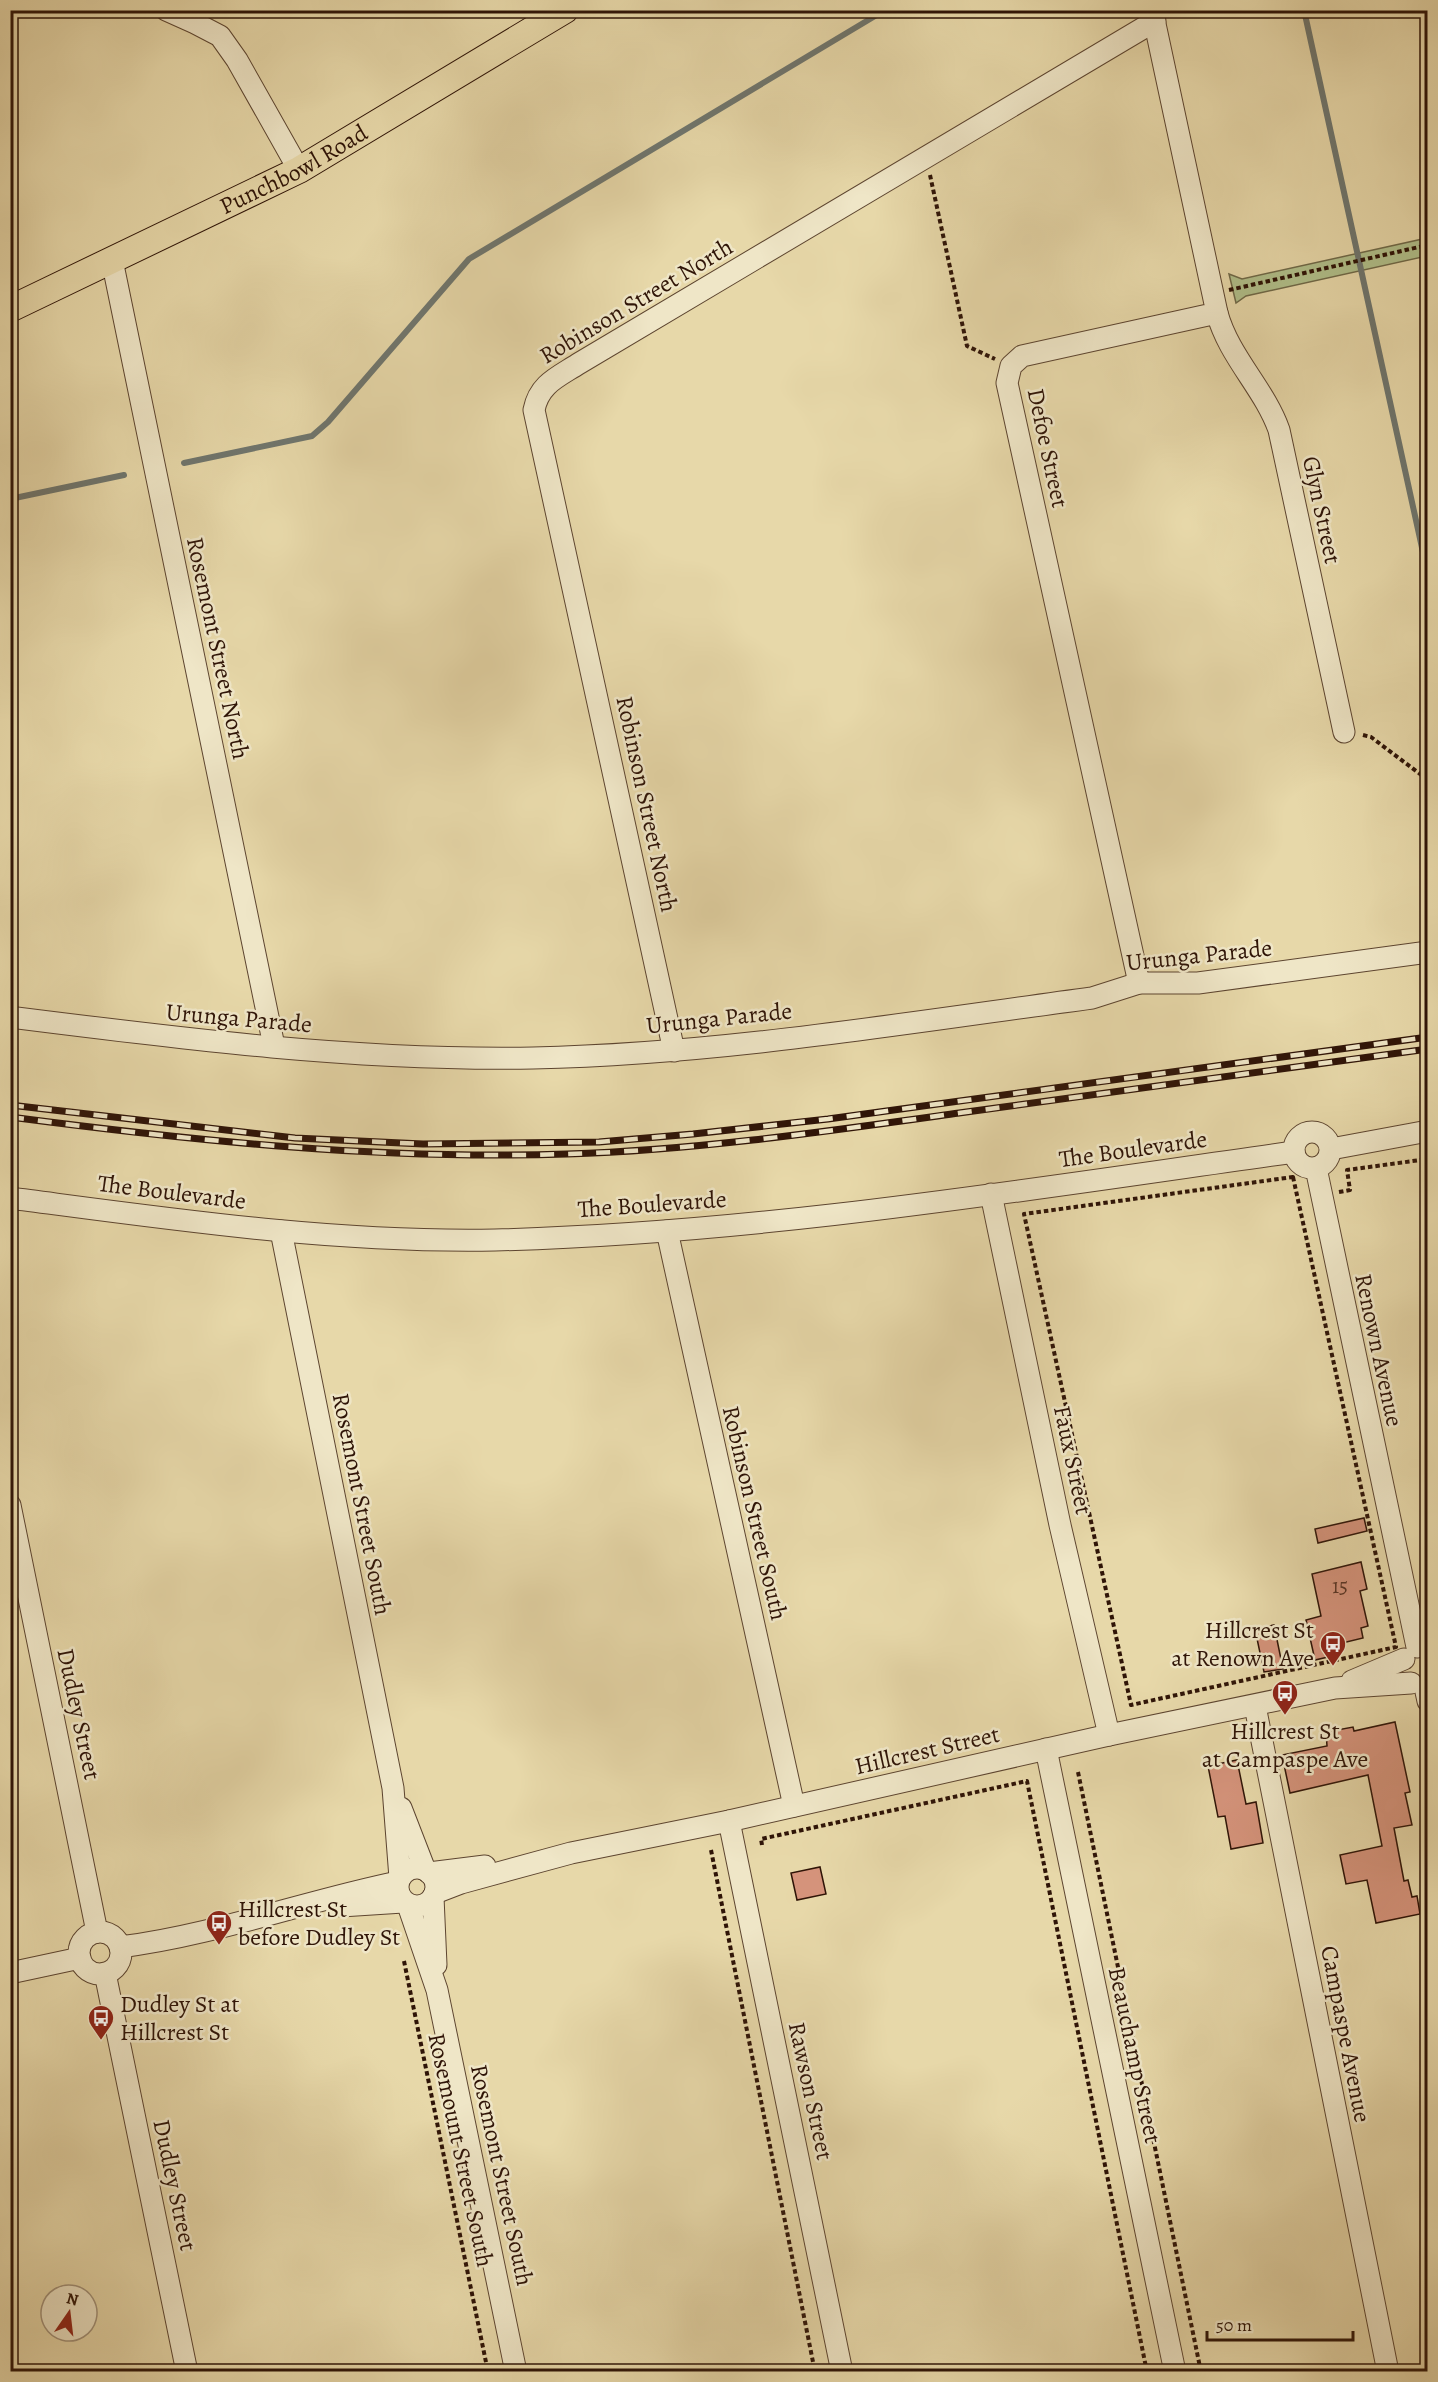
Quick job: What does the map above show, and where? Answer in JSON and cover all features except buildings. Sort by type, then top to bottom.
[{"type":"main road","name":"Punchbowl Road","points":[[10,309],[299,170],[565,10]]},
{"type":"street","points":[[166,10],[219,36],[237,60],[299,170]]},
{"type":"street","points":[[1153,16],[1217,313]]},
{"type":"street","name":"Robinson Street North","points":[[674,1051],[534,410],[540,391],[578,364],[926,156],[1153,16]]},
{"type":"street","name":"Rosemont Street North","points":[[112,260],[274,1046]]},
{"type":"street","name":"Defoe Street","points":[[1138,983],[1008,388],[1008,375],[1015,361],[1030,354],[1217,313]]},
{"type":"street","name":"Glyn Street","points":[[1217,313],[1231,350],[1279,430],[1344,732]]},
{"type":"street","name":"Urunga Parade","points":[[10,1017],[226,1044],[274,1046],[347,1054],[533,1058],[674,1051],[1092,998],[1138,983],[1198,983],[1428,952]]},
{"type":"street","points":[[1331,1149],[1428,1131]]},
{"type":"street","points":[[1310,1132],[1316,1132],[1326,1138],[1331,1149],[1325,1163],[1316,1168],[1304,1166],[1296,1158],[1294,1152],[1296,1141],[1305,1133],[1310,1132]]},
{"type":"street","name":"The Boulevarde","points":[[10,1198],[281,1231],[493,1240],[667,1231],[836,1214],[1294,1152]]},
{"type":"street","name":"Renown Avenue","points":[[1316,1168],[1416,1651],[1403,1672],[1423,1690]]},
{"type":"street","name":"Faux Street","points":[[991,1194],[1060,1525],[1109,1735]]},
{"type":"street","name":"Rosemont Street South","points":[[281,1231],[393,1788],[402,1892],[437,1990],[516,2372]]},
{"type":"street","name":"Robinson Street South","points":[[667,1231],[794,1806]]},
{"type":"street","name":"Dudley Street","points":[[10,1505],[97,1932]]},
{"type":"street","name":"Hillcrest Street","points":[[434,1895],[461,1883],[531,1863],[729,1821],[1109,1735],[1335,1688],[1416,1651]]},
{"type":"street","name":"Hillcrest Street","points":[[1335,1688],[1423,1690]]},
{"type":"street","name":"Campaspe Avenue","points":[[1254,1706],[1388,2372]]},
{"type":"street","name":"Beauchamp Street","points":[[1046,1749],[1175,2372]]},
{"type":"street","name":"Rosemont Street South","points":[[393,1788],[427,1872]]},
{"type":"street","name":"Rawson Street","points":[[729,1821],[842,2372]]},
{"type":"street","name":"Hillcrest Street","points":[[427,1872],[531,1863]]},
{"type":"street","points":[[120,1947],[145,1944],[284,1912],[402,1892],[424,1905],[434,1895],[435,1881],[427,1872],[411,1869],[402,1892]]},
{"type":"street","name":"Rosemont Street South","points":[[434,1895],[437,1990]]},
{"type":"street","points":[[97,1932],[112,1935],[120,1947],[118,1963],[105,1973],[92,1972],[87,1969],[80,1958],[79,1950],[85,1938],[97,1932]]},
{"type":"street","points":[[10,1973],[80,1958]]},
{"type":"street","name":"Dudley Street","points":[[105,1973],[187,2372]]},
{"type":"path","points":[[926,156],[967,346],[1011,366]]},
{"type":"path","points":[[1231,290],[1428,245]]},
{"type":"path","points":[[1344,732],[1371,736],[1428,780]]},
{"type":"path","points":[[1297,1199],[1350,1190],[1347,1170],[1428,1159]]},
{"type":"path","points":[[1293,1178],[1297,1199],[1396,1647],[1131,1705],[1024,1214],[1293,1178]]},
{"type":"path","points":[[1078,1772],[1201,2372]]},
{"type":"path","points":[[762,1845],[761,1839],[1027,1781],[1147,2372]]},
{"type":"path","points":[[711,1850],[815,2372]]},
{"type":"path","name":"Rosemount Street South","points":[[404,1959],[488,2372]]},
{"type":"green space","points":[[1427,238],[1427,256],[1246,296],[1236,303],[1229,274],[1242,279]]},
{"type":"waterway","points":[[184,463],[312,436],[328,422],[469,259],[885,10]]},
{"type":"waterway","points":[[1304,10],[1428,575]]},
{"type":"waterway","points":[[10,499],[124,475]]},
{"type":"railway","points":[[10,1105],[295,1138],[423,1144],[599,1142],[828,1119],[1428,1037]]},
{"type":"railway","points":[[10,1117],[149,1134],[288,1147],[427,1154],[616,1152],[812,1133],[1428,1049]]},
{"type":"place","name":"Hillcrest St at Renown Ave","points":[[1333,1667]]},
{"type":"place","name":"Hillcrest St at Campaspe Ave","points":[[1285,1716]]},
{"type":"place","name":"Hillcrest St before Dudley St","points":[[219,1946]]},
{"type":"place","name":"Dudley St at Hillcrest St","points":[[101,2041]]}]
